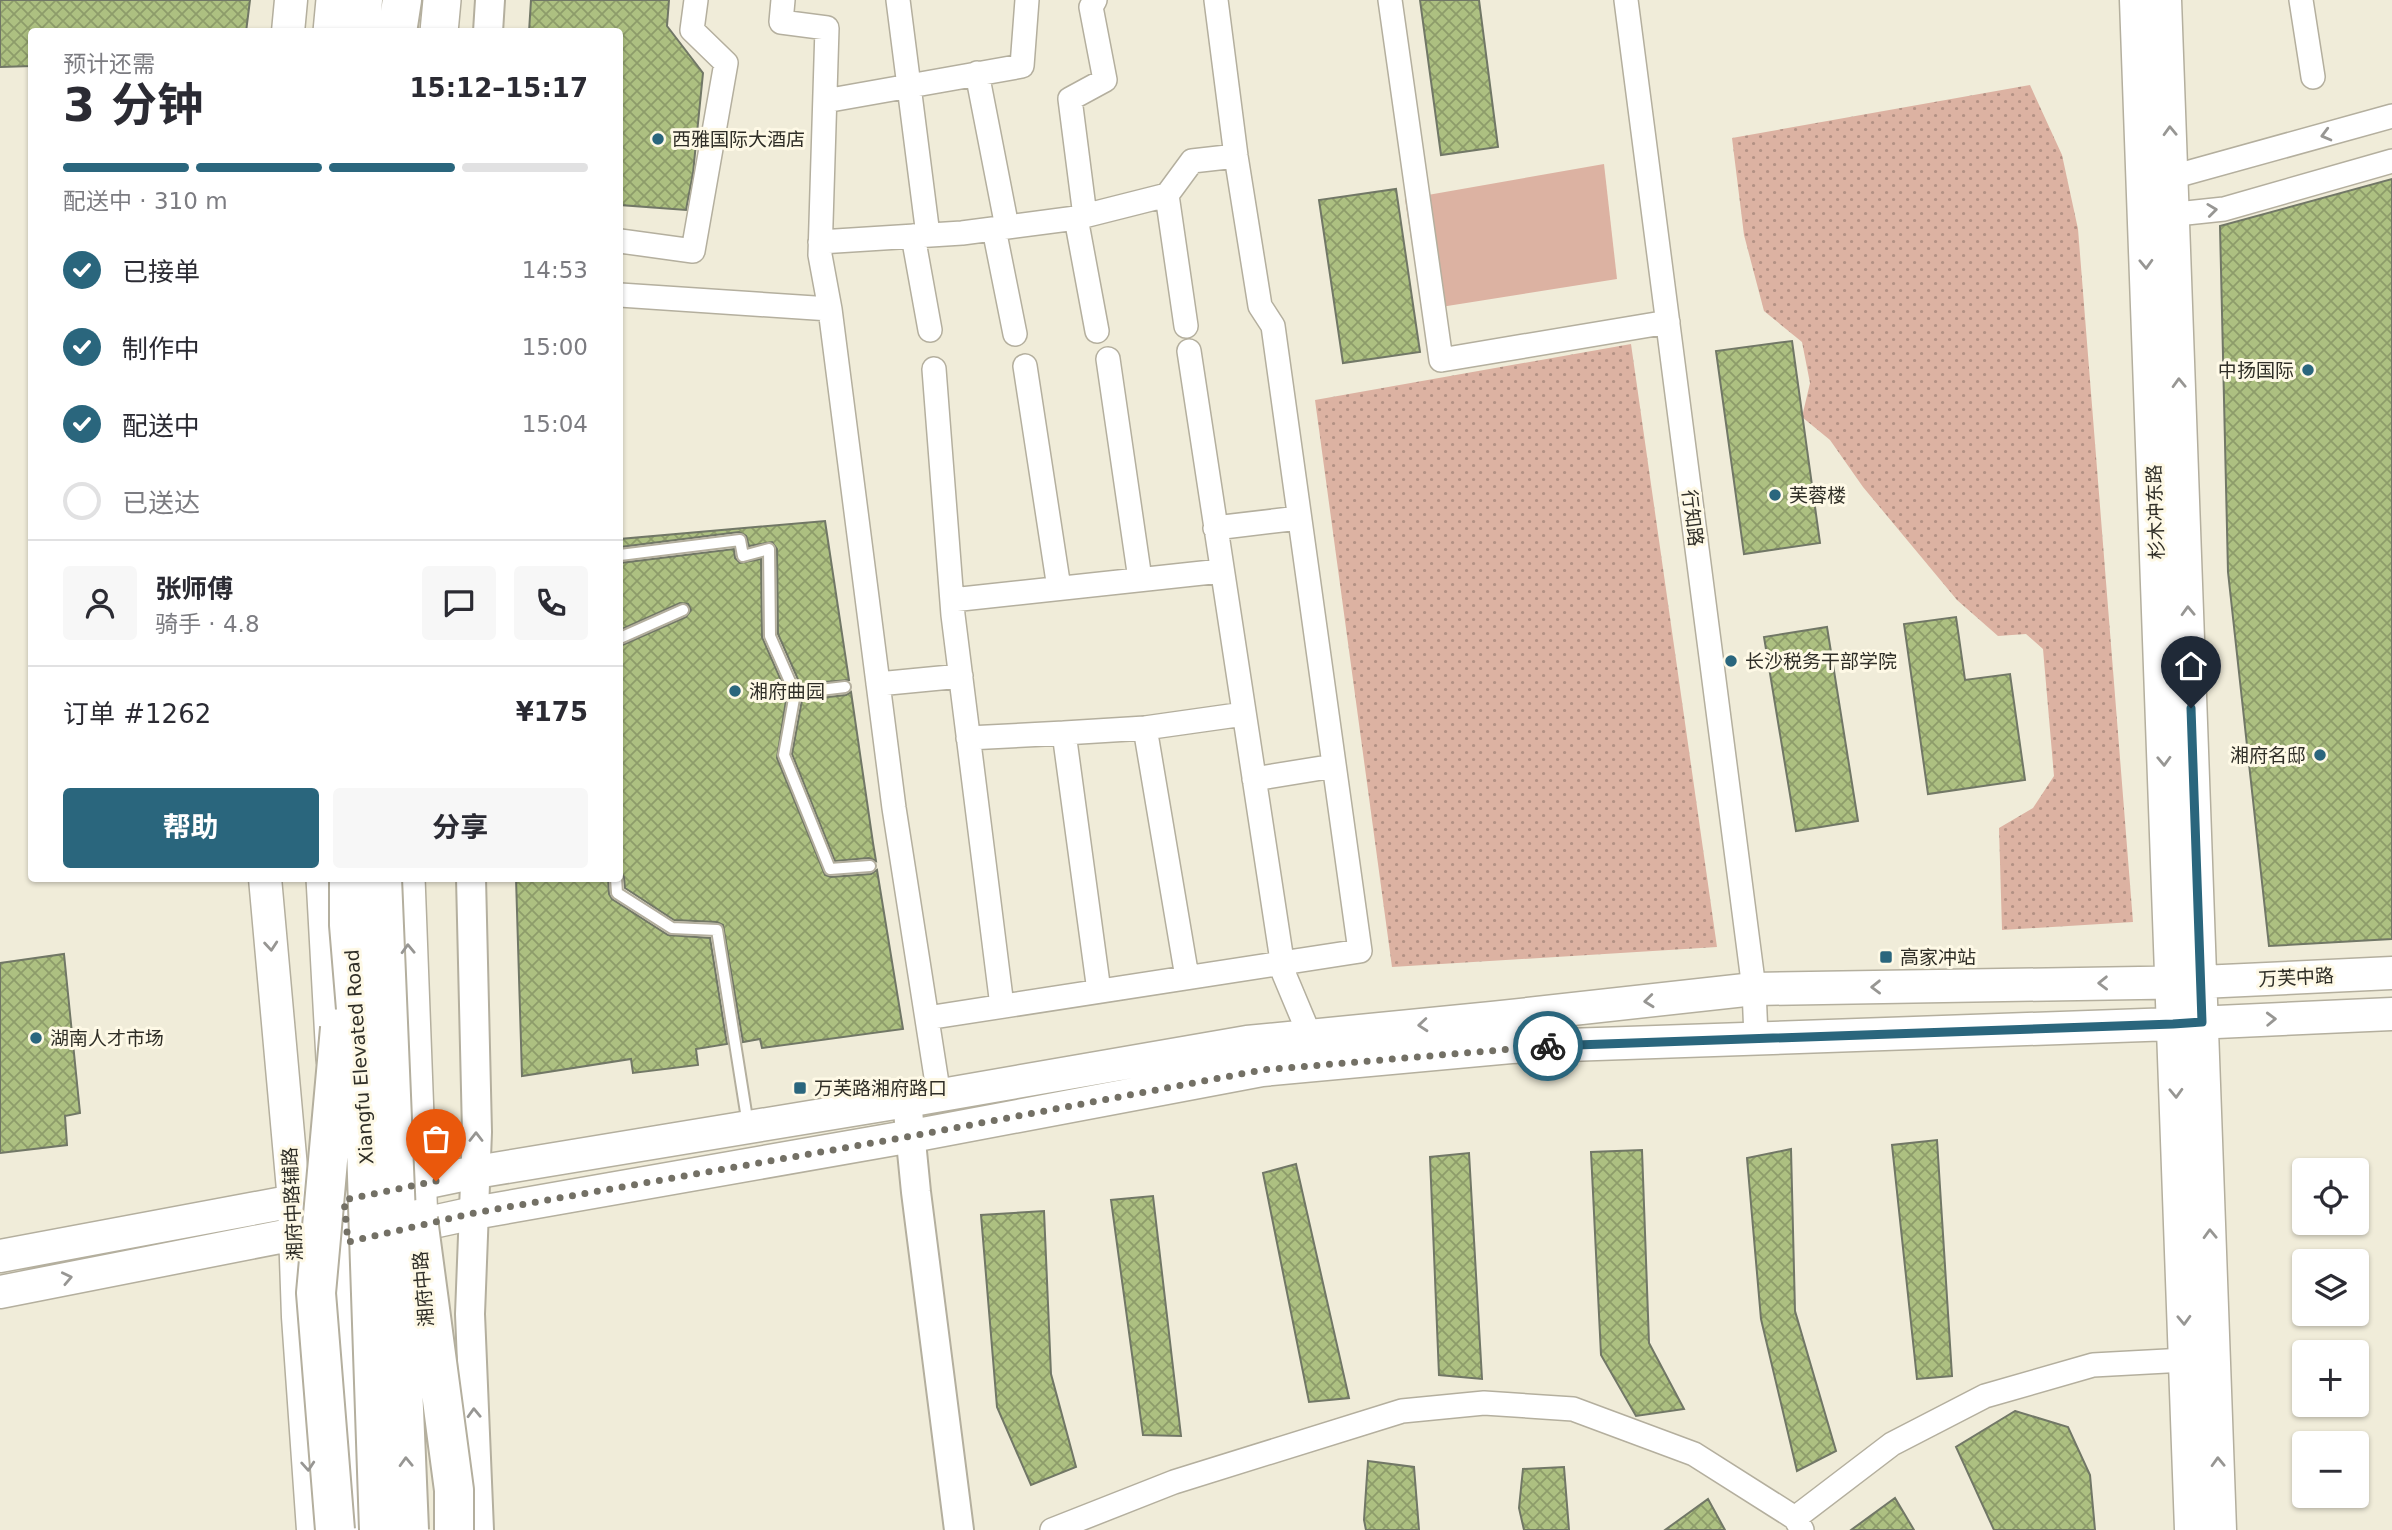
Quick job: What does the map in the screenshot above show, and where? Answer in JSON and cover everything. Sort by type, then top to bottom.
[{"type":"highway","points":[[360,28],[363,0]]},
{"type":"highway","points":[[398,28],[401,0]]},
{"type":"highway","name":"Xiangfu Elevated Road","points":[[349,882],[349,925],[365,1117],[379,1530]]},
{"type":"highway","name":"Xiangfu Elevated Road","points":[[382,882],[409,1530]]},
{"type":"highway","points":[[335,1530],[316,1293],[349,925]]},
{"type":"highway","points":[[384,962],[454,1490],[454,1530]]},
{"type":"main road","points":[[288,28],[291,0]]},
{"type":"main road","points":[[332,28],[335,0]]},
{"type":"main road","points":[[439,28],[442,0]]},
{"type":"main road","name":"杉木冲东路","points":[[2137,0],[2158,178]]},
{"type":"main road","name":"杉木冲东路","points":[[2165,0],[2158,178],[2188,1023]]},
{"type":"main road","name":"湘府中路辅路","points":[[265,882],[294,1201],[298,1317],[313,1530]]},
{"type":"main road","points":[[325,882],[348,1242],[358,1530]]},
{"type":"main road","name":"湘府中路","points":[[406,882],[417,1226],[446,1530]]},
{"type":"main road","name":"万芙中路","points":[[0,1255],[294,1201],[344,1200],[476,1172],[1247,1042],[1754,989],[2186,982],[2392,973]]},
{"type":"main road","points":[[0,1292],[295,1234],[348,1242],[474,1213],[912,1136],[1262,1070],[1511,1047],[2392,1014]]},
{"type":"main road","points":[[2188,1023],[2185,1360],[2191,1530]]},
{"type":"main road","points":[[2188,1023],[2220,1530]]},
{"type":"street","points":[[488,28],[491,0]]},
{"type":"street","points":[[623,241],[694,251],[726,63],[692,30],[696,0]]},
{"type":"street","points":[[783,0],[781,22],[827,28],[820,255],[830,309],[894,808],[939,1096]]},
{"type":"street","points":[[898,0],[909,86],[930,330]]},
{"type":"street","points":[[825,101],[1021,66],[1027,0]]},
{"type":"street","points":[[1095,0],[1091,7],[1105,80],[1070,99],[1080,217],[1097,331]]},
{"type":"street","points":[[927,1018],[1360,951],[1273,326],[1260,306],[1236,156],[1216,0]]},
{"type":"street","points":[[1390,0],[1441,360],[1668,322]]},
{"type":"street","name":"行知路","points":[[1626,0],[1754,989],[1756,1037]]},
{"type":"street","points":[[2301,0],[2313,77]]},
{"type":"street","points":[[977,74],[1015,334]]},
{"type":"street","points":[[2158,178],[2392,116]]},
{"type":"street","points":[[820,242],[921,236],[1080,217],[1167,195],[1192,161],[1236,156]]},
{"type":"street","points":[[2159,215],[2224,209],[2392,161]]},
{"type":"street","points":[[1167,195],[1186,326]]},
{"type":"street","points":[[623,295],[830,309]]},
{"type":"street","points":[[1189,351],[1284,974],[1310,1036]]},
{"type":"street","points":[[1108,359],[1140,579]]},
{"type":"street","points":[[1025,366],[1059,588]]},
{"type":"street","points":[[934,369],[952,600],[1002,1006]]},
{"type":"street","points":[[1215,528],[1299,519]]},
{"type":"street","points":[[952,600],[1221,571]]},
{"type":"street","points":[[878,684],[961,676]]},
{"type":"street","points":[[968,738],[1145,728],[1244,714]]},
{"type":"street","points":[[1145,728],[1186,977]]},
{"type":"street","points":[[1064,733],[1099,990]]},
{"type":"street","points":[[1254,779],[1334,766]]},
{"type":"street","points":[[471,882],[476,1172],[470,1314],[479,1530]]},
{"type":"street","points":[[907,1101],[959,1530]]},
{"type":"street","points":[[1052,1530],[1174,1482],[1402,1411],[1484,1403],[1573,1409],[1693,1454],[1798,1524],[1892,1444],[1985,1396],[2094,1365],[2185,1360]]},
{"type":"lane","points":[[623,555],[740,540],[743,556],[769,550],[769,636],[795,693],[784,755],[830,869],[870,866]]},
{"type":"lane","points":[[623,637],[683,610]]},
{"type":"lane","points":[[795,693],[845,687]]},
{"type":"lane","points":[[616,882],[617,893],[672,928],[717,930],[748,1128]]},
{"type":"shaded area","points":[[2030,85],[2062,155],[2078,229],[2133,922],[2002,930],[1999,828],[2033,808],[2054,776],[2043,649],[2026,634],[1998,636],[1957,600],[1863,487],[1830,440],[1802,417],[1810,383],[1802,342],[1764,311],[1744,235],[1732,138]]},
{"type":"shaded area","points":[[1604,164],[1617,279],[1422,310],[1405,199]]},
{"type":"shaded area","points":[[1631,344],[1717,947],[1392,967],[1315,400]]},
{"type":"building","points":[[0,0],[250,0],[246,28],[28,28],[28,66],[0,67]]},
{"type":"building","name":"西雅国际大酒店","points":[[531,0],[669,0],[667,26],[703,73],[693,173],[686,210],[623,205],[623,28],[529,28]]},
{"type":"building","points":[[1420,0],[1479,0],[1498,147],[1441,155]]},
{"type":"building","points":[[2392,179],[2392,939],[2269,946],[2228,572],[2220,226]]},
{"type":"building","points":[[1396,189],[1420,352],[1343,363],[1319,200]]},
{"type":"building","name":"芙蓉楼","points":[[1792,341],[1820,543],[1744,554],[1716,351]]},
{"type":"building","points":[[825,521],[849,680],[800,684],[778,634],[777,549],[772,542],[749,546],[746,536],[739,532],[623,547],[623,539]]},
{"type":"building","points":[[734,549],[735,558],[740,563],[761,559],[762,637],[787,694],[777,758],[825,875],[831,877],[871,874],[877,870],[903,1029],[762,1048],[760,1039],[743,1042],[723,925],[717,922],[674,920],[625,888],[623,645],[686,617],[691,610],[688,604],[680,603],[623,629],[623,563]]},
{"type":"building","points":[[1956,617],[1965,680],[2010,674],[2025,780],[1928,794],[1904,624]]},
{"type":"building","points":[[1827,627],[1858,821],[1796,831],[1764,637]]},
{"type":"building","points":[[851,692],[876,861],[869,858],[835,861],[792,754],[802,700],[846,695]]},
{"type":"building","points":[[516,882],[608,882],[612,899],[668,935],[710,938],[727,1044],[696,1049],[698,1065],[633,1073],[631,1059],[522,1076]]},
{"type":"building","name":"湖南人才市场","points":[[64,954],[80,1113],[65,1116],[67,1145],[0,1153],[0,963]]},
{"type":"building","points":[[1937,1140],[1952,1376],[1917,1379],[1892,1145]]},
{"type":"building","points":[[1791,1149],[1795,1311],[1836,1451],[1797,1471],[1761,1319],[1747,1158]]},
{"type":"building","points":[[1642,1150],[1649,1343],[1684,1409],[1636,1416],[1601,1355],[1591,1152]]},
{"type":"building","points":[[1469,1153],[1482,1379],[1439,1375],[1430,1157]]},
{"type":"building","points":[[1296,1164],[1349,1398],[1309,1402],[1263,1173]]},
{"type":"building","points":[[1153,1196],[1181,1436],[1143,1435],[1111,1200]]},
{"type":"building","points":[[1044,1211],[1051,1374],[1076,1467],[1031,1485],[997,1407],[981,1215]]},
{"type":"building","points":[[2015,1411],[2068,1427],[2090,1475],[2095,1530],[1994,1530],[1956,1447]]},
{"type":"building","points":[[1368,1461],[1414,1467],[1419,1530],[1366,1530],[1364,1520]]},
{"type":"building","points":[[1564,1467],[1569,1530],[1524,1530],[1519,1508],[1523,1469]]},
{"type":"building","points":[[1895,1498],[1914,1530],[1851,1530]]},
{"type":"building","points":[[1708,1499],[1725,1530],[1665,1530]]},
{"type":"way so far","points":[[436,1181],[344,1200],[348,1242],[474,1213],[912,1136],[1262,1070],[1548,1046]]},
{"type":"place","name":"西雅国际大酒店","points":[[658,139]]},
{"type":"place","name":"中扬国际","points":[[2308,370]]},
{"type":"place","name":"芙蓉楼","points":[[1775,495]]},
{"type":"place","name":"长沙税务干部学院","points":[[1731,661]]},
{"type":"place","name":"湘府曲园","points":[[735,691]]},
{"type":"place","name":"湘府名邸","points":[[2320,755]]},
{"type":"place","name":"高家冲站","points":[[1886,957]]},
{"type":"place","name":"湖南人才市场","points":[[36,1038]]},
{"type":"place","name":"万芙路湘府路口","points":[[800,1088]]},
{"type":"route","points":[[1548,1046],[2202,1022],[2191,708]]}]
